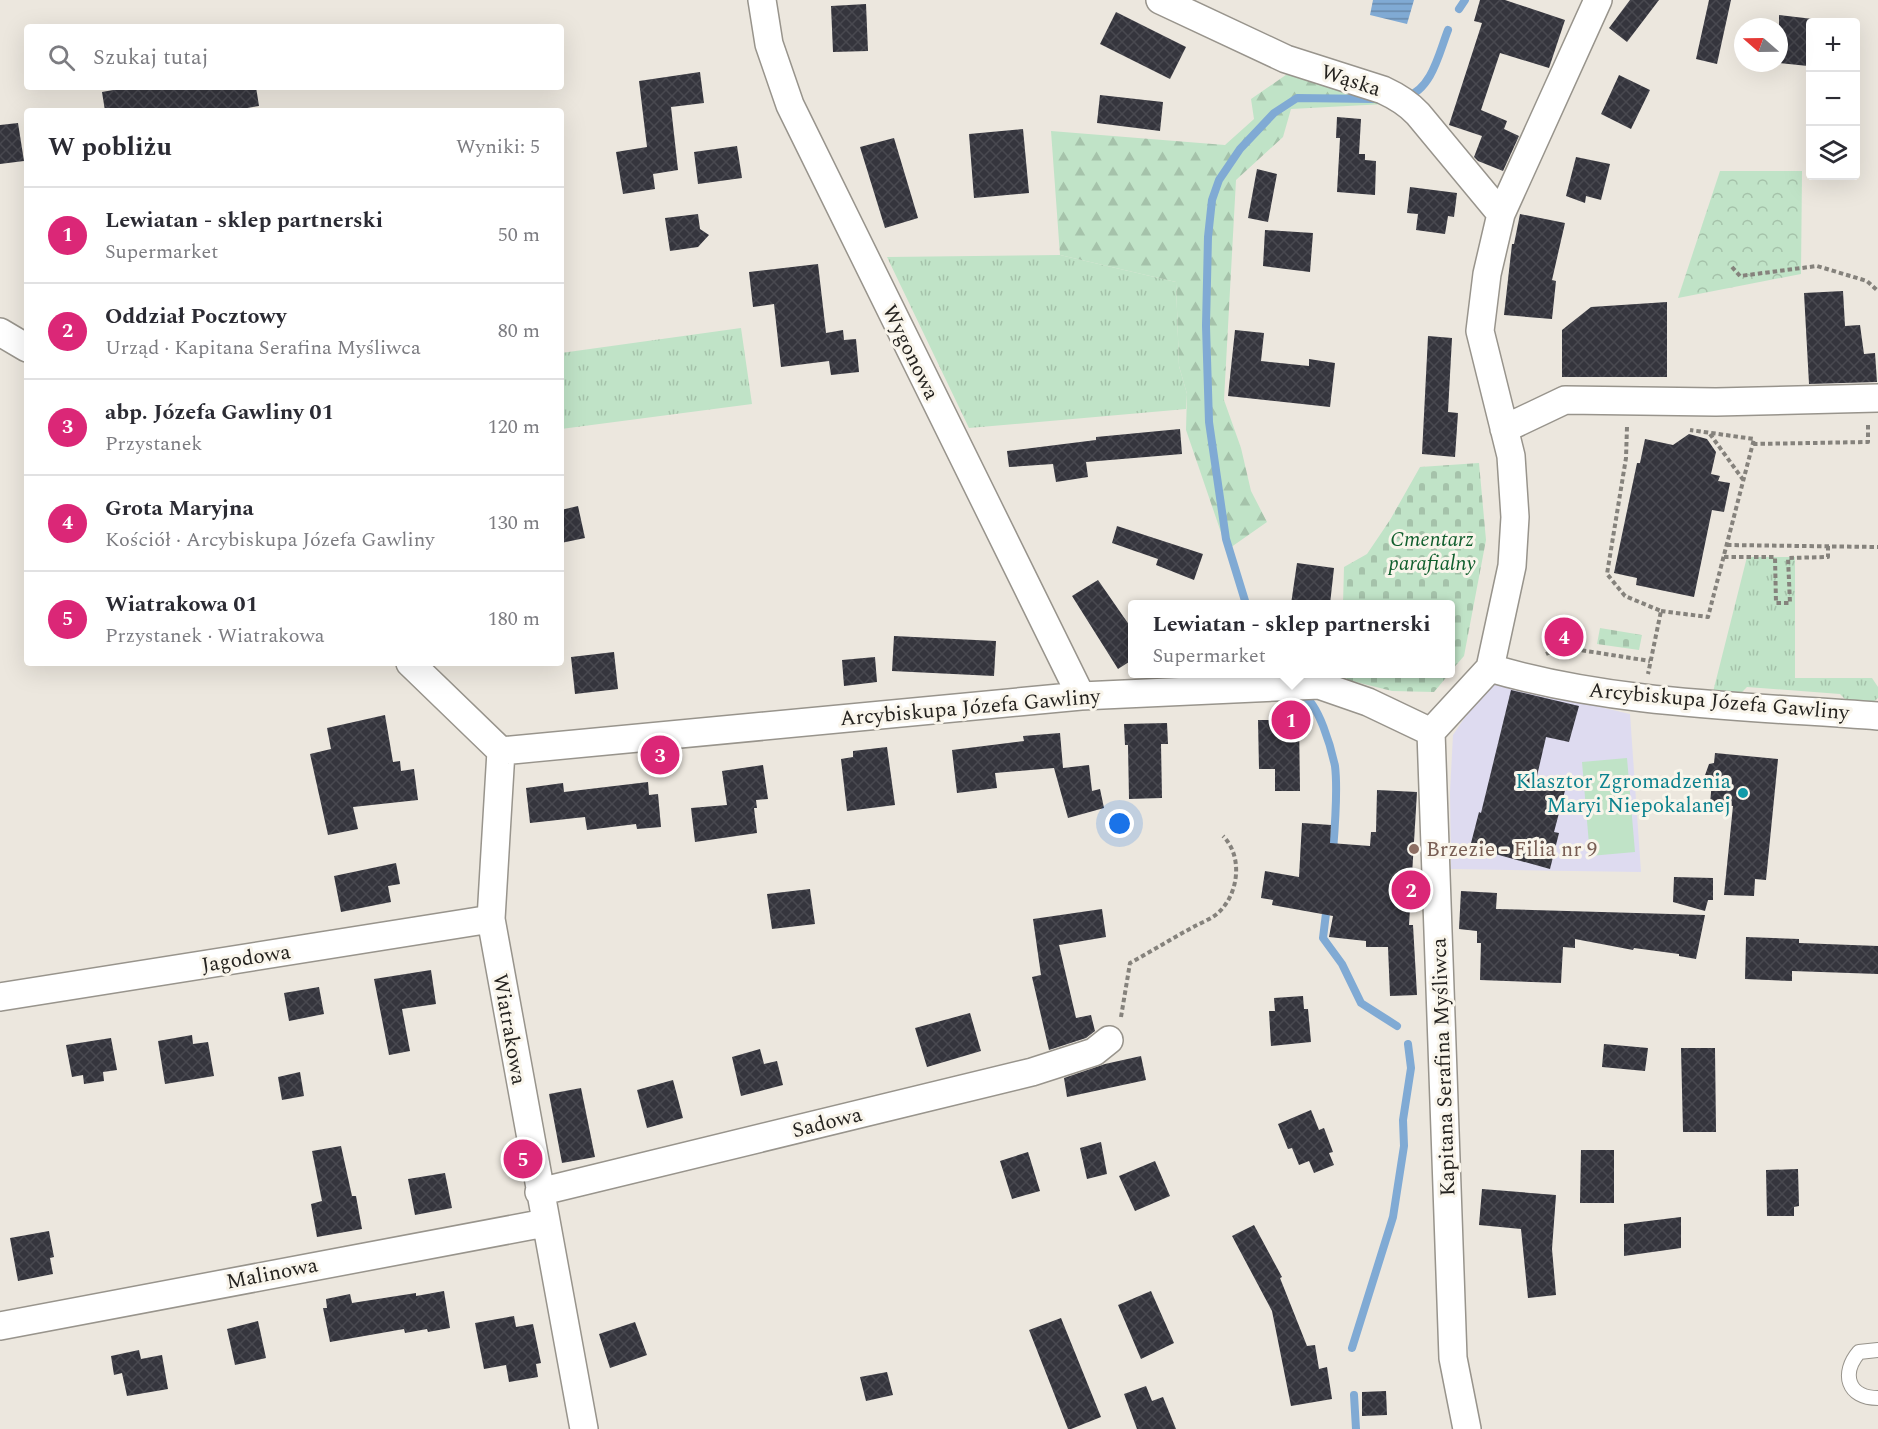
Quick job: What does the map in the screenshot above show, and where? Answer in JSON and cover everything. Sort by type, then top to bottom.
[{"type":"street","name":"Wygonowa","points":[[762,0],[770,44],[790,105],[1081,696]]},
{"type":"street","name":"Wąska","points":[[1160,0],[1286,59],[1383,90],[1410,105],[1501,214]]},
{"type":"street","points":[[1431,732],[1490,668],[1512,566],[1514,489],[1510,456],[1480,331],[1487,274],[1501,214],[1598,0]]},
{"type":"street","points":[[0,332],[24,346]]},
{"type":"street","points":[[1504,429],[1565,400],[1716,402],[1878,398]]},
{"type":"street","points":[[413,666],[501,751]]},
{"type":"street","name":"Arcybiskupa Józefa Gawliny","points":[[1490,668],[1530,680],[1643,698],[1878,716]]},
{"type":"street","name":"Arcybiskupa Józefa Gawliny","points":[[501,751],[1081,696],[1319,685],[1368,702],[1431,732]]},
{"type":"street","name":"Kapitana Serafina Myśliwca","points":[[1431,732],[1453,1358],[1467,1429]]},
{"type":"street","name":"Wiatrakowa","points":[[501,751],[491,919],[584,1429]]},
{"type":"street","name":"Jagodowa","points":[[0,996],[491,919]]},
{"type":"street","name":"Sadowa","points":[[539,1192],[1032,1072],[1094,1052],[1108,1040]]},
{"type":"street","name":"Malinowa","points":[[0,1326],[545,1223]]},
{"type":"lane","points":[[1878,1350],[1859,1352],[1851,1361],[1848,1369],[1853,1388],[1861,1396],[1878,1398]]},
{"type":"path","points":[[1732,267],[1740,276],[1817,266],[1867,281],[1878,291]]},
{"type":"path","points":[[1627,418],[1626,458],[1607,574],[1625,596],[1661,611],[1708,617],[1754,438],[1686,429]]},
{"type":"path","points":[[1709,433],[1744,481]]},
{"type":"path","points":[[1753,444],[1868,441]]},
{"type":"path","points":[[1727,545],[1878,546]]},
{"type":"path","points":[[1724,557],[1774,557],[1776,603],[1790,603],[1788,558],[1828,557],[1828,546]]},
{"type":"path","points":[[1643,698],[1661,611]]},
{"type":"path","points":[[1561,647],[1650,661]]},
{"type":"path","points":[[1108,1040],[1121,1017],[1130,963],[1218,913],[1230,898],[1235,881],[1235,855],[1230,843],[1223,836]]},
{"type":"shaded area","points":[[1489,681],[1630,714],[1641,872],[1451,869],[1450,792],[1453,735]]},
{"type":"green space","points":[[1293,70],[1385,104],[1291,109],[1283,137],[1236,180],[1224,400],[1241,448],[1251,491],[1267,522],[1227,550],[1186,430],[1187,394],[1179,366],[1176,282],[1060,255],[1051,131],[1225,145],[1254,119],[1251,99]]},
{"type":"green space","points":[[1720,171],[1802,171],[1801,274],[1678,298]]},
{"type":"green space","points":[[1060,255],[1176,282],[1179,366],[1187,394],[1186,409],[969,428],[887,257]]},
{"type":"green space","points":[[741,328],[752,404],[564,429],[564,353]]},
{"type":"green space","name":"Cmentarz parafialny","points":[[1479,463],[1486,540],[1464,656],[1455,666],[1455,600],[1343,600],[1344,567],[1367,554],[1390,520],[1420,467]]},
{"type":"green space","points":[[1747,557],[1795,557],[1795,678],[1872,678],[1878,687],[1878,698],[1875,701],[1869,704],[1851,705],[1840,694],[1747,687],[1737,697],[1713,692]]},
{"type":"green space","points":[[1600,628],[1642,635],[1639,650],[1597,644]]},
{"type":"green space","points":[[1340,678],[1446,678],[1434,692],[1392,691]]},
{"type":"green space","points":[[1627,758],[1635,852],[1590,856],[1582,762]]},
{"type":"water","points":[[1373,0],[1414,0],[1407,24],[1370,15]]},
{"type":"building","points":[[1480,0],[1505,0],[1565,20],[1549,68],[1500,53],[1481,110],[1507,121],[1504,129],[1519,136],[1503,171],[1478,161],[1474,157],[1482,136],[1449,125],[1482,23],[1474,21]]},
{"type":"building","points":[[1630,0],[1659,0],[1627,42],[1609,28]]},
{"type":"building","points":[[1709,0],[1731,0],[1717,64],[1696,59]]},
{"type":"building","points":[[866,4],[868,51],[833,52],[831,6]]},
{"type":"building","points":[[1116,12],[1186,47],[1170,79],[1100,44]]},
{"type":"building","points":[[1779,15],[1806,18],[1806,66],[1788,64],[1788,18],[1779,18]]},
{"type":"building","points":[[700,72],[704,103],[671,107],[678,170],[653,174],[655,189],[623,194],[616,152],[647,147],[639,81]]},
{"type":"building","points":[[1619,75],[1650,90],[1631,129],[1601,114]]},
{"type":"building","points":[[113,90],[256,90],[259,106],[247,108],[105,108],[102,92]]},
{"type":"building","points":[[1100,95],[1163,102],[1160,131],[1097,123]]},
{"type":"building","points":[[1337,117],[1361,119],[1359,154],[1365,154],[1365,160],[1376,161],[1375,195],[1337,192],[1340,138],[1336,138]]},
{"type":"building","points":[[18,123],[24,161],[0,164],[0,125]]},
{"type":"building","points":[[1023,129],[1029,193],[974,198],[969,134]]},
{"type":"building","points":[[894,138],[918,218],[885,228],[860,147]]},
{"type":"building","points":[[737,146],[742,178],[698,184],[694,152]]},
{"type":"building","points":[[1576,157],[1610,164],[1601,200],[1586,196],[1585,203],[1566,196]]},
{"type":"building","points":[[1257,169],[1277,174],[1268,222],[1248,218]]},
{"type":"building","points":[[1410,187],[1457,193],[1454,217],[1448,216],[1445,234],[1416,230],[1418,214],[1407,213]]},
{"type":"building","points":[[698,214],[700,229],[709,235],[698,247],[670,251],[665,218]]},
{"type":"building","points":[[1520,214],[1565,223],[1552,280],[1556,281],[1552,319],[1504,315],[1512,244],[1514,244]]},
{"type":"building","points":[[1265,230],[1313,233],[1310,272],[1263,266]]},
{"type":"building","points":[[818,264],[826,333],[843,330],[844,340],[856,339],[859,372],[831,375],[829,361],[781,367],[774,304],[753,307],[749,272]]},
{"type":"building","points":[[1843,291],[1845,326],[1860,325],[1864,354],[1875,353],[1877,382],[1809,384],[1804,293]]},
{"type":"building","points":[[1667,302],[1667,377],[1562,377],[1562,330],[1591,307]]},
{"type":"building","points":[[1235,330],[1264,333],[1261,361],[1309,366],[1309,359],[1335,363],[1330,407],[1228,396]]},
{"type":"building","points":[[1428,336],[1452,338],[1448,412],[1458,413],[1455,457],[1422,454]]},
{"type":"building","points":[[1180,429],[1182,454],[1086,462],[1088,477],[1056,482],[1053,464],[1009,467],[1007,451],[1096,440],[1096,437]]},
{"type":"building","points":[[1689,434],[1707,439],[1716,452],[1711,474],[1720,476],[1718,481],[1730,483],[1724,512],[1712,510],[1694,597],[1636,585],[1637,578],[1614,573],[1637,463],[1640,463],[1645,439],[1673,445]]},
{"type":"building","points":[[578,506],[585,538],[564,542],[564,509]]},
{"type":"building","points":[[1117,526],[1203,554],[1194,580],[1156,565],[1158,559],[1112,543]]},
{"type":"building","points":[[1297,563],[1334,568],[1330,600],[1292,600]]},
{"type":"building","points":[[1098,580],[1128,623],[1128,663],[1118,669],[1072,596]]},
{"type":"building","points":[[894,636],[996,641],[994,676],[892,671]]},
{"type":"building","points":[[614,652],[618,689],[575,694],[571,657]]},
{"type":"building","points":[[875,657],[877,682],[844,686],[842,660]]},
{"type":"building","points":[[1511,690],[1579,706],[1569,742],[1546,737],[1537,776],[1567,783],[1554,832],[1559,833],[1550,869],[1470,847],[1479,812],[1481,813]]},
{"type":"building","points":[[385,715],[393,762],[400,761],[401,771],[414,769],[418,800],[353,807],[358,829],[328,835],[310,754],[331,749],[327,728]]},
{"type":"building","points":[[1258,720],[1299,720],[1300,791],[1275,791],[1275,769],[1259,769]]},
{"type":"building","points":[[1167,723],[1168,744],[1161,744],[1162,798],[1129,799],[1128,745],[1125,745],[1124,724]]},
{"type":"building","points":[[1060,733],[1063,768],[1089,765],[1092,791],[1100,789],[1104,808],[1068,818],[1054,768],[995,773],[997,788],[957,793],[952,750],[1024,741],[1023,736]]},
{"type":"building","points":[[887,747],[895,805],[847,811],[841,759],[853,757],[853,751]]},
{"type":"building","name":"Klasztor Zgromadzenia Maryi Niepokalanej","points":[[1715,753],[1778,759],[1766,880],[1755,879],[1754,896],[1724,895],[1733,806],[1710,804],[1712,781],[1704,778],[1709,764],[1714,763]]},
{"type":"building","points":[[763,765],[768,799],[756,800],[757,808],[754,808],[757,833],[695,842],[691,808],[727,805],[722,771]]},
{"type":"building","points":[[648,782],[649,795],[658,794],[661,827],[637,829],[636,824],[587,830],[585,817],[530,823],[526,788],[563,783],[564,792]]},
{"type":"building","points":[[1377,790],[1417,792],[1409,925],[1413,925],[1417,995],[1390,996],[1388,947],[1366,947],[1366,941],[1329,937],[1333,916],[1272,905],[1273,900],[1261,898],[1265,871],[1299,877],[1302,823],[1331,825],[1330,843],[1370,846],[1371,832],[1376,832]]},
{"type":"building","points":[[396,863],[400,884],[388,886],[391,902],[341,912],[334,876]]},
{"type":"building","points":[[1674,877],[1713,878],[1713,900],[1708,900],[1705,911],[1673,902]]},
{"type":"building","points":[[810,889],[815,924],[772,929],[767,894]]},
{"type":"building","points":[[1461,891],[1497,893],[1496,909],[1705,915],[1696,959],[1679,956],[1679,954],[1634,948],[1633,950],[1575,939],[1575,948],[1563,947],[1561,983],[1480,980],[1481,943],[1477,943],[1477,931],[1459,929]]},
{"type":"building","points":[[1102,909],[1106,937],[1059,945],[1076,1018],[1091,1015],[1095,1031],[1086,1038],[1049,1050],[1032,977],[1041,975],[1033,919]]},
{"type":"building","points":[[1746,937],[1799,939],[1799,943],[1878,946],[1878,974],[1792,971],[1792,981],[1745,979]]},
{"type":"building","points":[[431,970],[436,1004],[402,1009],[410,1051],[389,1055],[374,979]]},
{"type":"building","points":[[319,987],[324,1014],[289,1021],[284,993]]},
{"type":"building","points":[[1303,996],[1304,1009],[1308,1009],[1311,1042],[1271,1046],[1269,1011],[1275,1011],[1274,998]]},
{"type":"building","points":[[970,1013],[981,1051],[927,1067],[915,1028]]},
{"type":"building","points":[[192,1035],[193,1044],[208,1042],[214,1076],[165,1084],[158,1041]]},
{"type":"building","points":[[111,1038],[117,1070],[103,1072],[104,1081],[84,1084],[83,1075],[72,1077],[66,1045]]},
{"type":"building","points":[[1604,1044],[1648,1048],[1645,1071],[1602,1067]]},
{"type":"building","points":[[1681,1048],[1715,1048],[1716,1132],[1683,1132]]},
{"type":"building","points":[[760,1049],[764,1064],[777,1061],[783,1085],[741,1096],[732,1057]]},
{"type":"building","points":[[1141,1056],[1146,1080],[1067,1097],[1064,1078],[1105,1064]]},
{"type":"building","points":[[300,1072],[304,1096],[282,1100],[278,1077]]},
{"type":"building","points":[[673,1080],[683,1118],[647,1128],[637,1090]]},
{"type":"building","points":[[581,1088],[595,1157],[562,1163],[549,1094]]},
{"type":"building","points":[[1311,1110],[1319,1130],[1324,1128],[1333,1152],[1329,1153],[1334,1165],[1314,1173],[1309,1161],[1299,1165],[1292,1148],[1288,1149],[1278,1124]]},
{"type":"building","points":[[1101,1142],[1107,1174],[1087,1179],[1080,1148]]},
{"type":"building","points":[[341,1146],[352,1196],[356,1196],[362,1229],[317,1237],[311,1204],[322,1201],[312,1151]]},
{"type":"building","points":[[1581,1150],[1614,1150],[1614,1203],[1580,1203]]},
{"type":"building","points":[[1028,1152],[1040,1191],[1012,1199],[1000,1161]]},
{"type":"building","points":[[1155,1161],[1170,1196],[1135,1211],[1119,1176]]},
{"type":"building","points":[[1798,1169],[1799,1206],[1794,1207],[1794,1216],[1767,1216],[1766,1170]]},
{"type":"building","points":[[445,1173],[452,1208],[415,1215],[408,1179]]},
{"type":"building","points":[[1482,1189],[1556,1195],[1552,1249],[1556,1295],[1528,1298],[1521,1229],[1479,1225]]},
{"type":"building","points":[[1681,1217],[1681,1248],[1624,1256],[1624,1224]]},
{"type":"building","points":[[1254,1225],[1282,1277],[1280,1278],[1307,1346],[1315,1345],[1319,1369],[1327,1367],[1332,1399],[1291,1406],[1272,1311],[1232,1236]]},
{"type":"building","points":[[49,1231],[54,1257],[50,1258],[53,1274],[18,1281],[10,1238]]},
{"type":"building","points":[[444,1291],[450,1328],[405,1333],[404,1329],[330,1342],[323,1308],[327,1308],[326,1299],[350,1294],[352,1303]]},
{"type":"building","points":[[1151,1291],[1174,1343],[1141,1359],[1118,1305]]},
{"type":"building","points":[[514,1316],[516,1327],[533,1324],[541,1363],[536,1364],[538,1377],[509,1382],[506,1365],[484,1369],[475,1323]]},
{"type":"building","points":[[1061,1318],[1101,1417],[1071,1429],[1068,1429],[1029,1330]]},
{"type":"building","points":[[258,1321],[266,1358],[235,1365],[227,1329]]},
{"type":"building","points":[[635,1322],[647,1355],[610,1368],[599,1334]]},
{"type":"building","points":[[139,1350],[141,1359],[162,1355],[168,1389],[127,1396],[122,1373],[114,1375],[111,1356]]},
{"type":"building","points":[[887,1372],[893,1395],[866,1401],[860,1377]]},
{"type":"building","points":[[1146,1386],[1152,1401],[1163,1397],[1176,1429],[1137,1429],[1124,1394]]},
{"type":"building","points":[[1386,1391],[1387,1415],[1362,1416],[1362,1392]]},
{"type":"waterway","points":[[1459,9],[1465,0]]},
{"type":"waterway","points":[[1406,97],[1415,93],[1428,78],[1438,59],[1448,30]]},
{"type":"waterway","points":[[1245,600],[1226,539],[1209,422],[1206,326],[1208,237],[1212,200],[1219,180],[1240,149],[1274,113],[1297,98],[1373,99]]},
{"type":"waterway","points":[[1303,695],[1309,700],[1319,717],[1335,766],[1333,851]]},
{"type":"waterway","points":[[1327,905],[1323,938],[1342,964],[1361,1003],[1397,1026]]},
{"type":"waterway","points":[[1352,1348],[1393,1217],[1404,1146],[1403,1120],[1411,1068],[1408,1044]]},
{"type":"waterway","points":[[1354,1395],[1356,1429]]},
{"type":"place","name":"Grota Maryjna","points":[[1564,637]]},
{"type":"place","name":"Lewiatan - sklep partnerski","points":[[1291,720]]},
{"type":"place","name":"abp. Józefa Gawliny 01","points":[[660,755]]},
{"type":"place","name":"Klasztor Zgromadzenia Maryi Niepokalanej","points":[[1743,793]]},
{"type":"place","name":"Brzezie - Filia nr 9","points":[[1414,849]]},
{"type":"place","name":"Oddział Pocztowy","points":[[1411,890]]},
{"type":"place","name":"Wiatrakowa 01","points":[[523,1159]]}]
